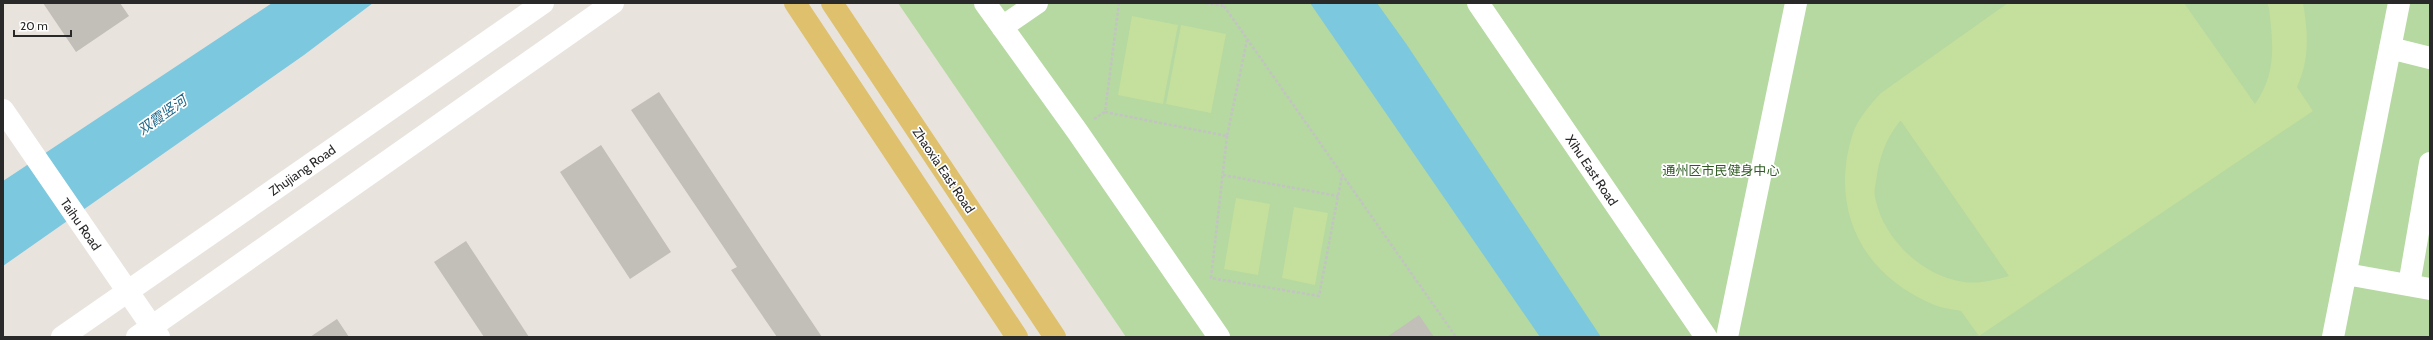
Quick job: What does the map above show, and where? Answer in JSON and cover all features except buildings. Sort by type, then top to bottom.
[{"type":"main road","points":[[795,3],[1017,337]]},
{"type":"main road","name":"Zhaoxia East Road","points":[[832,3],[1055,337]]},
{"type":"street","name":"Zhujiang Road","points":[[62,337],[543,3]]},
{"type":"street","points":[[150,334],[613,3]]},
{"type":"street","points":[[986,3],[1077,131],[1219,337]]},
{"type":"street","points":[[1002,27],[1037,3]]},
{"type":"street","name":"Xihu East Road","points":[[1478,3],[1706,337]]},
{"type":"street","points":[[1727,337],[1796,3]]},
{"type":"street","points":[[2333,337],[2399,3]]},
{"type":"street","points":[[2390,48],[2430,58]]},
{"type":"street","name":"Taihu Road","points":[[3,110],[128,291],[150,334]]},
{"type":"street","points":[[2409,285],[2430,163]]},
{"type":"street","points":[[2346,274],[2430,288]]},
{"type":"path","points":[[1105,112],[1119,3]]},
{"type":"path","points":[[1206,3],[1223,4],[1456,337]]},
{"type":"path","points":[[1247,39],[1227,136],[1211,278],[1319,296],[1342,175]]},
{"type":"path","points":[[1077,131],[1105,112],[1227,136]]},
{"type":"path","points":[[1223,175],[1338,196]]},
{"type":"green space","name":"通州区市民健身中心","points":[[898,3],[2430,3],[2430,337],[1126,337]]},
{"type":"green space","points":[[2008,3],[2184,3],[2255,104],[2267,81],[2272,58],[2272,34],[2267,3],[2303,3],[2307,45],[2304,66],[2297,87],[2313,111],[1979,336],[1961,311],[1932,304],[1907,291],[1886,275],[1869,256],[1856,235],[1848,211],[1845,187],[1847,160],[1855,127],[1881,93]],"holes":[[[1901,121],[2009,276],[1981,282],[1964,282],[1948,278],[1919,264],[1896,241],[1886,227],[1879,212],[1875,191],[1879,165],[1884,150],[1890,135]]]},
{"type":"green space","points":[[1132,16],[1178,25],[1163,104],[1118,95]]},
{"type":"green space","points":[[1181,25],[1226,34],[1211,113],[1166,104]]},
{"type":"green space","points":[[1236,198],[1270,204],[1258,275],[1224,269]]},
{"type":"green space","points":[[1294,207],[1328,213],[1315,285],[1282,278]]},
{"type":"water","name":"双霞竖河","points":[[272,3],[373,3],[304,55],[3,266],[3,181]]},
{"type":"water","points":[[1310,3],[1377,3],[1407,45],[1601,337],[1540,337]]}]
